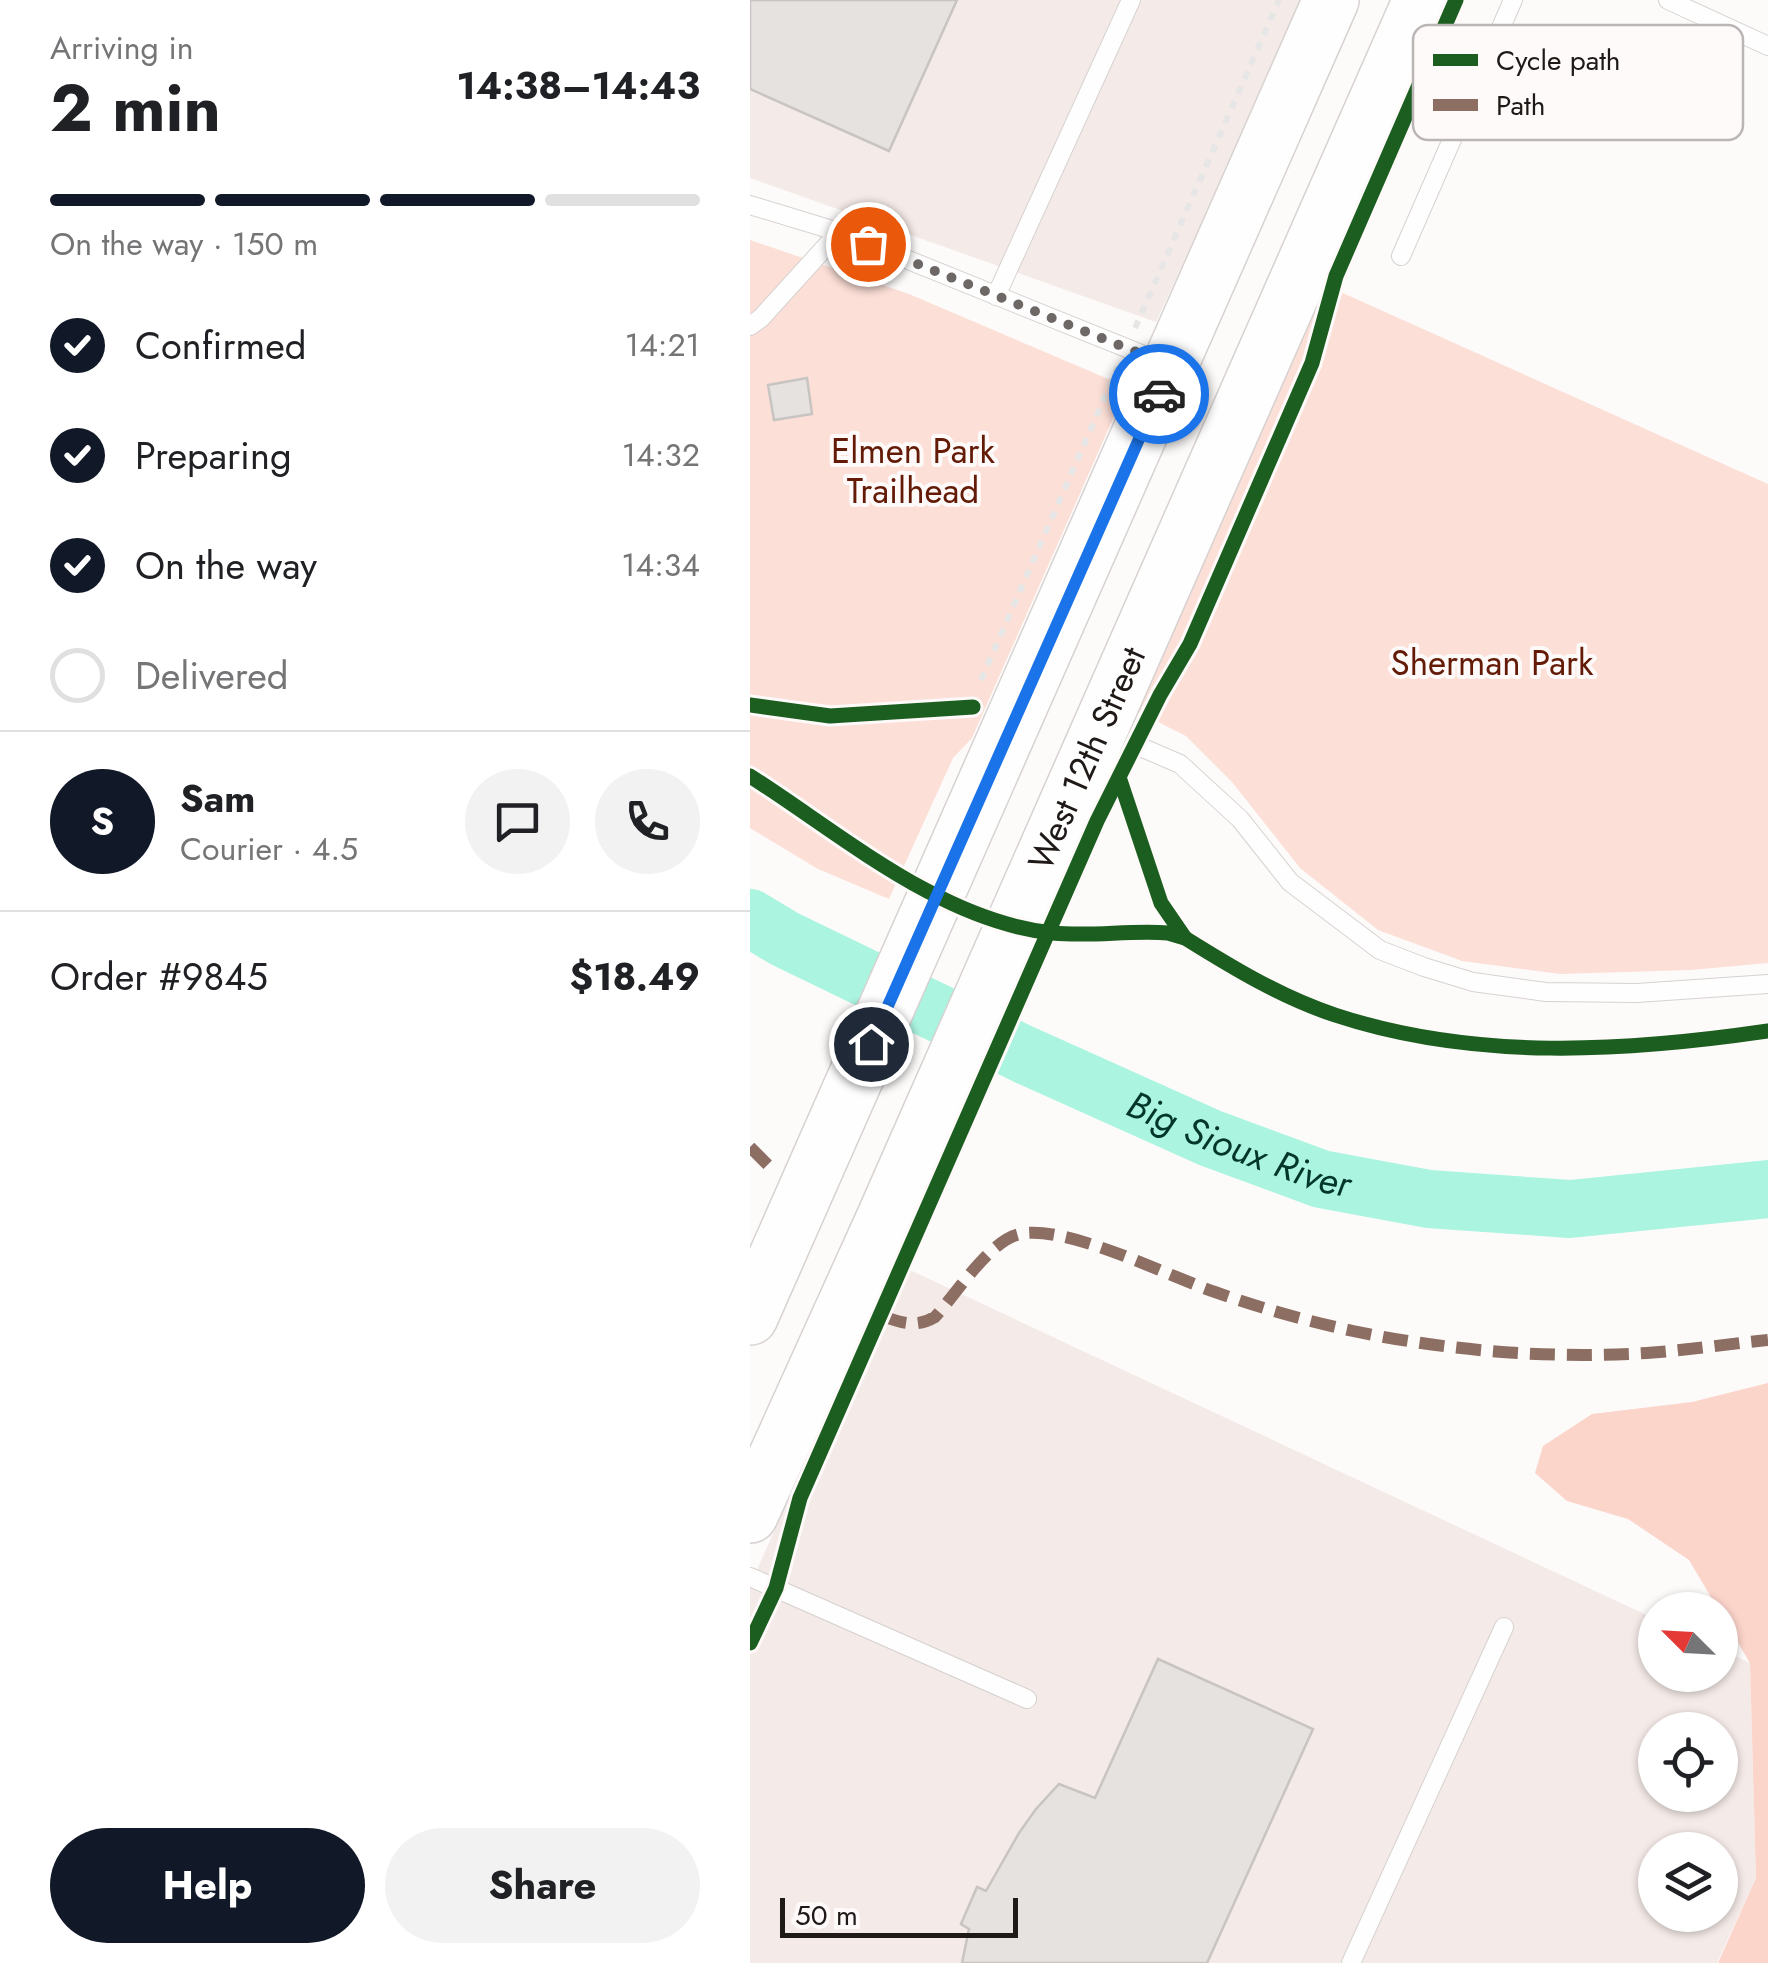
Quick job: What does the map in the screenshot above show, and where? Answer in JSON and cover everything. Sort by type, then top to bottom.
[{"type":"main road","points":[[750,1318],[1331,0]]},
{"type":"main road","name":"West 12th Street","points":[[750,1515],[1420,0]]},
{"type":"lane","points":[[996,296],[1132,0]]},
{"type":"lane","points":[[1502,25],[1513,0]]},
{"type":"lane","points":[[1668,0],[1722,25]]},
{"type":"lane","points":[[1743,34],[1768,46]]},
{"type":"lane","points":[[1401,256],[1452,140]]},
{"type":"lane","points":[[750,205],[839,232],[1171,366]]},
{"type":"lane","points":[[750,326],[839,232]]},
{"type":"lane","points":[[1136,745],[1180,764],[1240,819],[1290,882],[1380,950],[1424,967],[1473,982],[1546,992],[1637,993],[1768,984]]},
{"type":"lane","points":[[750,1577],[1028,1700]]},
{"type":"lane","points":[[1350,1963],[1504,1626]]},
{"type":"shaded area","points":[[750,0],[1305,0],[1156,322],[750,178]]},
{"type":"shaded area","points":[[895,1263],[1638,1611],[1638,1692],[1738,1692],[1738,1657],[1750,1663],[1756,1878],[1738,1917],[1738,1832],[1638,1832],[1638,1932],[1731,1932],[1717,1963],[750,1963],[750,1585]]},
{"type":"shaded area","points":[[1768,1383],[1768,1963],[1718,1963],[1732,1932],[1738,1932],[1738,1918],[1756,1878],[1750,1663],[1738,1643],[1738,1592],[1708,1592],[1689,1560],[1628,1519],[1567,1501],[1535,1473],[1543,1446],[1592,1414],[1692,1402]]},
{"type":"green space","name":"Elmen Park Trailhead","points":[[750,240],[909,294],[1127,387],[972,738],[953,758],[889,899],[818,869],[750,828]]},
{"type":"green space","name":"Sherman Park","points":[[1325,285],[1768,484],[1768,963],[1560,974],[1462,961],[1378,930],[1300,868],[1232,782],[1186,736],[1138,712]]},
{"type":"building","points":[[750,0],[957,0],[889,151],[750,89]]},
{"type":"building","points":[[807,378],[812,414],[774,420],[768,385]]},
{"type":"building","points":[[1158,1659],[1313,1729],[1207,1963],[962,1963],[969,1929],[961,1924],[977,1887],[986,1891],[1019,1833],[1059,1784],[1095,1798]]},
{"type":"waterway","name":"Big Sioux River","points":[[750,918],[785,939],[1025,1055],[1210,1138],[1321,1179],[1429,1199],[1570,1209],[1768,1189]]},
{"type":"marked path","points":[[750,1147],[775,1172]]},
{"type":"marked path","points":[[882,1316],[909,1323],[935,1317],[997,1246],[1020,1234],[1040,1233],[1090,1244],[1284,1314],[1426,1344],[1500,1352],[1610,1355],[1768,1340]]},
{"type":"cycle path","points":[[1445,25],[1456,0]]},
{"type":"cycle path","points":[[750,1643],[776,1588],[800,1498],[1097,821],[1190,644],[1312,363],[1336,276],[1413,99]]},
{"type":"cycle path","points":[[750,705],[830,716],[973,707]]},
{"type":"cycle path","points":[[750,776],[894,872],[972,912],[1053,933],[1168,933],[1185,938],[1296,1000],[1388,1030],[1441,1040],[1550,1048],[1660,1044],[1768,1031]]},
{"type":"cycle path","points":[[1120,780],[1161,903],[1185,938]]},
{"type":"way so far","points":[[868,244],[1171,366],[1159,394]]},
{"type":"route","points":[[871,1044],[1159,394]]}]
